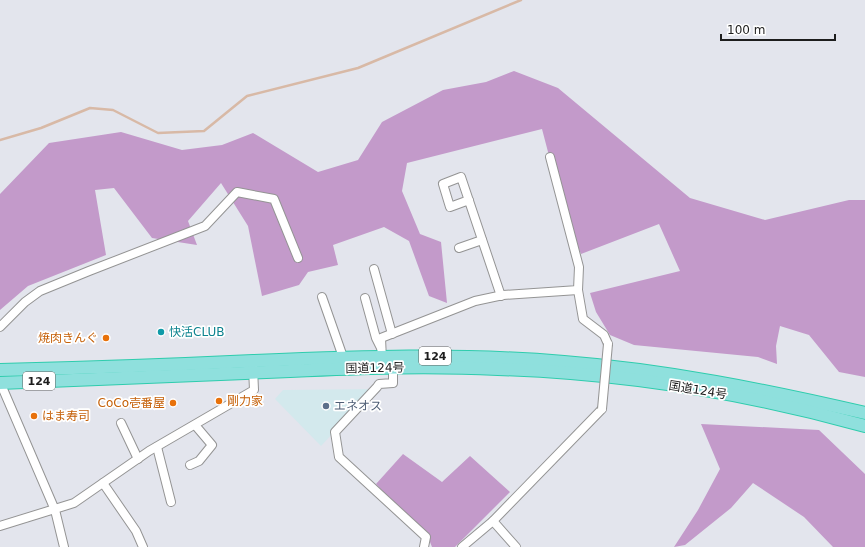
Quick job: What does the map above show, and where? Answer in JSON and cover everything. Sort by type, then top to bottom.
[{"type":"highway","name":"国道124号","points":[[0,382],[442,356],[500,358],[626,368],[698,378],[783,394],[865,413]]},
{"type":"highway","name":"国道124号","points":[[0,370],[253,367],[343,358],[384,360],[562,373],[624,379],[697,389],[771,403],[865,426]]},
{"type":"street","points":[[462,547],[493,521],[602,409],[608,344],[604,335],[583,319],[578,290],[579,267],[550,157]]},
{"type":"street","points":[[0,327],[25,302],[40,291],[205,226],[237,192],[274,199],[298,258]]},
{"type":"street","points":[[469,200],[501,296]]},
{"type":"street","points":[[459,248],[482,240]]},
{"type":"street","points":[[374,269],[392,334]]},
{"type":"street","points":[[384,360],[381,338],[475,301],[501,296],[578,290]]},
{"type":"street","points":[[322,297],[343,358]]},
{"type":"street","points":[[365,298],[376,338],[393,383],[379,384],[335,432],[338,457],[426,537],[424,547]]},
{"type":"street","points":[[0,526],[74,503],[157,447],[254,390],[253,367]]},
{"type":"street","points":[[0,382],[55,510],[64,547]]},
{"type":"street","points":[[121,423],[138,459]]},
{"type":"street","points":[[190,466],[198,461],[212,445],[195,425]]},
{"type":"street","points":[[157,447],[171,502]]},
{"type":"street","points":[[103,483],[136,531],[143,547]]},
{"type":"street","points":[[493,521],[516,547]]},
{"type":"shaded area","points":[[514,71],[558,88],[690,198],[765,220],[849,200],[865,200],[865,377],[839,372],[809,335],[780,326],[776,346],[777,364],[758,357],[634,345],[610,335],[596,312],[590,293],[680,271],[659,224],[581,254],[564,213],[542,129],[407,163],[402,191],[420,234],[441,242],[447,303],[429,296],[409,241],[384,227],[333,245],[338,265],[308,272],[299,285],[262,296],[248,226],[221,183],[188,221],[197,245],[152,238],[114,188],[95,190],[106,255],[28,286],[0,310],[0,194],[49,143],[121,132],[182,150],[222,145],[253,133],[318,172],[358,160],[382,122],[443,90],[486,82]]},
{"type":"shaded area","points":[[374,389],[321,446],[275,399],[283,390]]},
{"type":"shaded area","points":[[701,424],[819,430],[865,474],[865,547],[833,547],[804,517],[753,483],[731,508],[685,545],[674,547],[698,510],[720,469]]},
{"type":"shaded area","points":[[403,454],[442,482],[470,456],[510,492],[455,547],[432,547],[430,542],[376,484]]},
{"type":"waterway","points":[[0,140],[41,128],[90,108],[113,110],[158,133],[204,131],[247,96],[358,68],[521,0]]},
{"type":"place","name":"快活CLUB","points":[[161,332]]},
{"type":"place","name":"焼肉きんぐ","points":[[106,338]]},
{"type":"place","name":"剛力家","points":[[219,401]]},
{"type":"place","name":"CoCo壱番屋","points":[[173,403]]},
{"type":"place","name":"エネオス","points":[[326,406]]},
{"type":"place","name":"はま寿司","points":[[34,416]]}]
